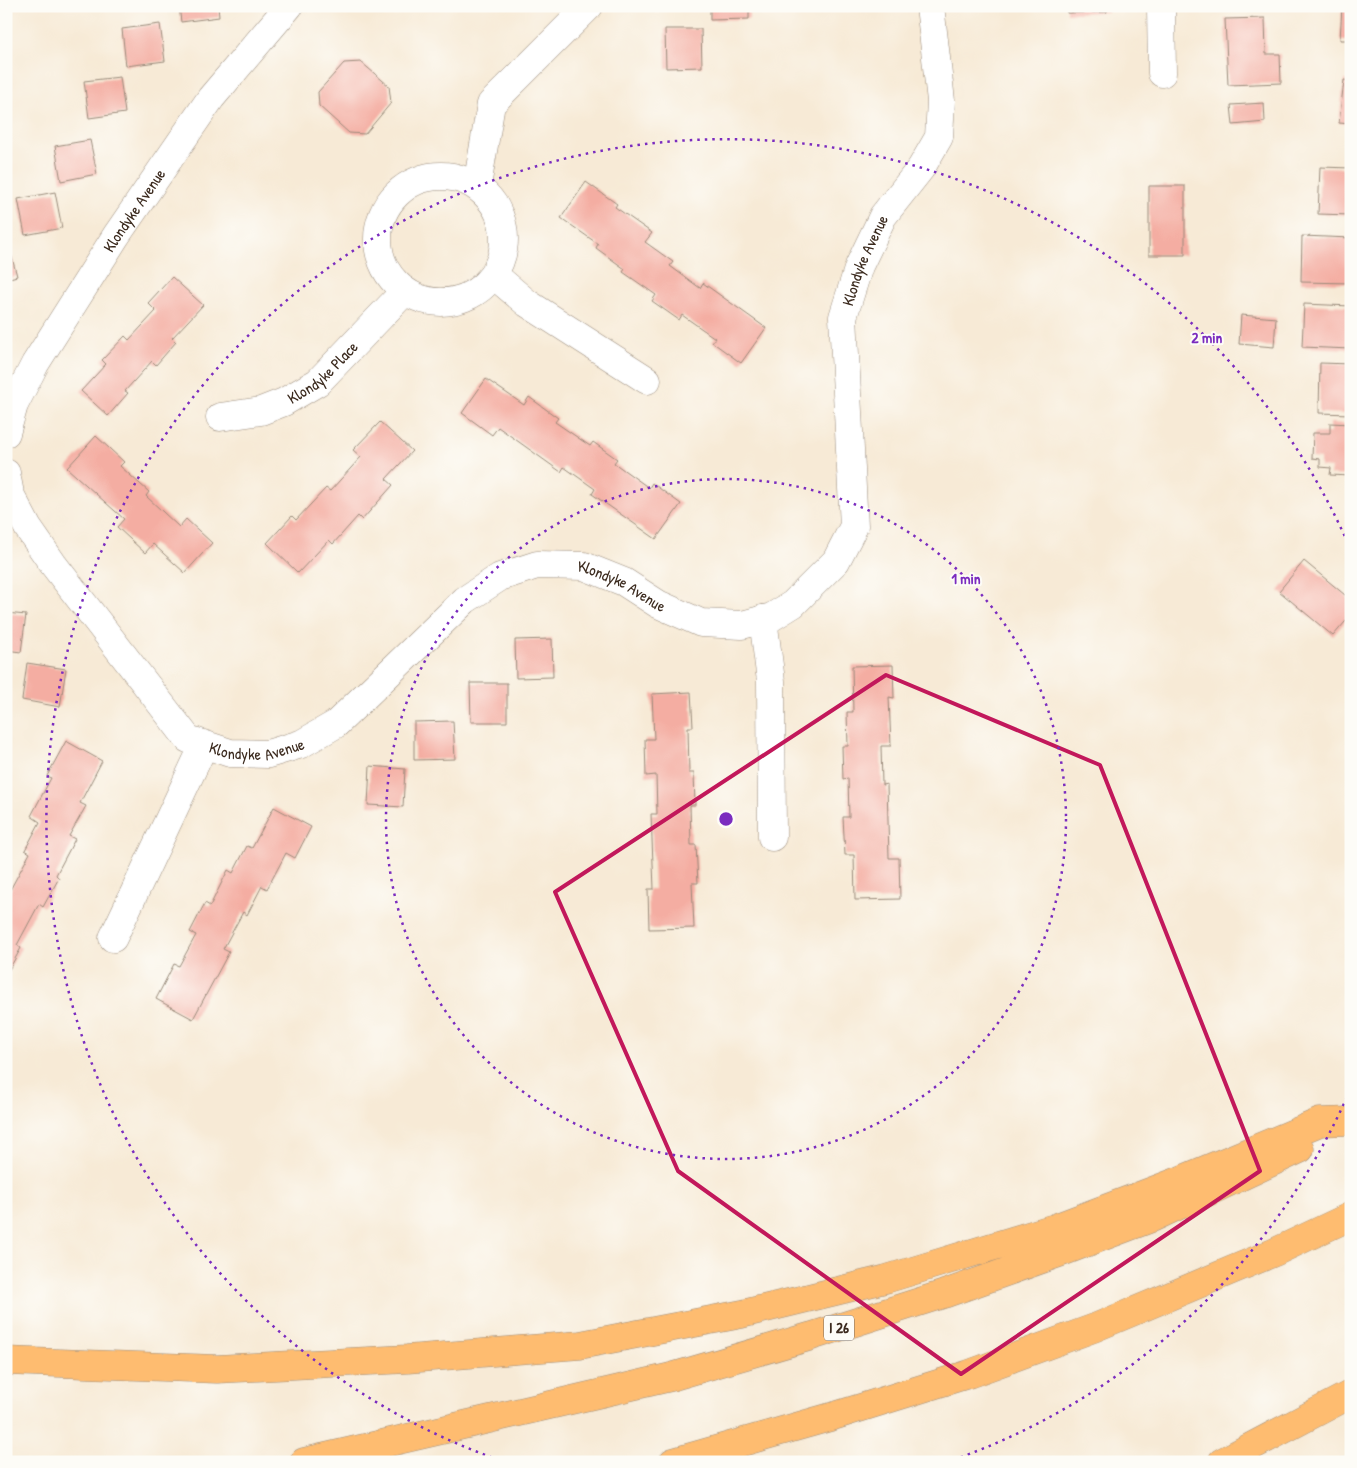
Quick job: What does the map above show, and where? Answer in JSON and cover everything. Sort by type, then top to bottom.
[{"type":"main road","points":[[6,1361],[217,1369],[406,1359],[580,1345],[742,1314],[886,1279],[1054,1228],[1181,1180],[1320,1122],[1351,1123]]},
{"type":"main road","name":"I 26","points":[[304,1462],[671,1377],[812,1336],[916,1303],[1152,1218],[1238,1179],[1351,1123]]},
{"type":"main road","points":[[673,1462],[834,1416],[969,1374],[1103,1324],[1275,1252],[1351,1216]]},
{"type":"main road","points":[[1222,1462],[1351,1394]]},
{"type":"street","name":"Klondyke Avenue","points":[[6,433],[14,405],[35,364],[116,236],[211,98],[289,6]]},
{"type":"street","points":[[477,186],[491,104],[588,6]]},
{"type":"street","name":"Klondyke Avenue","points":[[6,473],[10,494],[28,528],[53,564],[188,739],[230,753],[268,754],[301,744],[336,724],[465,600],[500,577],[537,565],[584,566],[624,582],[658,604],[701,623],[742,625],[772,617],[793,604],[836,561],[854,526],[843,317],[859,266],[884,216],[921,168],[938,137],[941,101],[930,6]]},
{"type":"street","points":[[1161,6],[1162,73]]},
{"type":"street","points":[[429,176],[454,176],[477,186],[494,204],[503,228],[503,252],[494,275],[476,292],[452,301],[428,301],[405,291],[388,273],[378,250],[379,225],[388,203],[406,185],[429,176]]},
{"type":"street","points":[[494,275],[527,303],[647,380]]},
{"type":"street","name":"Klondyke Place","points":[[220,417],[261,411],[284,402],[318,382],[405,291]]},
{"type":"street","points":[[763,619],[771,681],[772,837]]},
{"type":"street","points":[[113,938],[204,745]]},
{"type":"highlighted area","points":[[886,675],[1100,765],[1260,1171],[961,1374],[678,1171],[555,892]]},
{"type":"building","points":[[179,6],[218,6],[219,17],[181,22]]},
{"type":"building","points":[[710,6],[749,6],[749,19],[710,20]]},
{"type":"building","points":[[1067,6],[1107,6],[1107,12],[1067,13]]},
{"type":"building","points":[[1342,6],[1351,6],[1351,40],[1340,40]]},
{"type":"building","points":[[1265,18],[1266,54],[1280,54],[1281,83],[1228,85],[1225,19]]},
{"type":"building","points":[[160,24],[165,61],[126,66],[122,29]]},
{"type":"building","points":[[665,29],[701,29],[702,67],[666,68]]},
{"type":"building","points":[[361,62],[389,86],[391,103],[365,134],[349,133],[319,106],[318,92],[344,63]]},
{"type":"building","points":[[120,77],[125,113],[89,118],[84,81]]},
{"type":"building","points":[[1344,80],[1351,81],[1351,124],[1339,123]]},
{"type":"building","points":[[1264,103],[1265,122],[1233,125],[1231,105]]},
{"type":"building","points":[[90,140],[97,174],[61,181],[55,146]]},
{"type":"building","points":[[1320,167],[1351,168],[1351,215],[1318,214]]},
{"type":"building","points":[[586,182],[617,204],[615,207],[652,233],[645,242],[673,262],[670,266],[700,288],[703,283],[766,328],[741,363],[712,342],[715,338],[682,315],[679,320],[652,301],[656,295],[623,272],[625,269],[596,248],[598,244],[561,218]]},
{"type":"building","points":[[1149,186],[1185,186],[1185,255],[1149,255]]},
{"type":"building","points":[[55,192],[62,228],[25,235],[18,199]]},
{"type":"building","points":[[6,236],[17,276],[6,279]]},
{"type":"building","points":[[1302,236],[1351,238],[1351,283],[1301,282]]},
{"type":"building","points":[[172,277],[203,305],[172,338],[176,342],[156,365],[152,361],[125,391],[128,393],[108,416],[81,391],[106,364],[102,360],[125,336],[129,340],[156,311],[148,303]]},
{"type":"building","points":[[1304,304],[1351,306],[1351,349],[1302,347]]},
{"type":"building","points":[[1241,315],[1276,318],[1274,347],[1239,344]]},
{"type":"building","points":[[1320,363],[1351,364],[1351,414],[1319,413]]},
{"type":"building","points":[[486,379],[524,405],[529,397],[558,418],[555,422],[590,446],[593,442],[617,459],[614,463],[649,488],[652,483],[681,504],[656,539],[592,494],[595,489],[564,467],[561,472],[498,427],[492,435],[462,413]]},
{"type":"building","points":[[380,422],[412,451],[386,479],[393,485],[362,520],[358,516],[333,544],[329,540],[298,573],[267,543],[292,516],[296,520],[326,488],[330,491],[361,457],[353,450]]},
{"type":"building","points":[[1330,423],[1351,424],[1351,476],[1330,475],[1331,468],[1320,467],[1320,459],[1312,458],[1313,433],[1330,433]]},
{"type":"building","points":[[96,436],[124,462],[120,466],[149,492],[146,496],[179,527],[186,519],[212,543],[185,573],[153,544],[145,553],[117,527],[124,519],[67,468]]},
{"type":"building","points":[[1304,561],[1351,600],[1351,615],[1333,636],[1279,591]]},
{"type":"building","points":[[6,613],[26,615],[21,652],[6,650]]},
{"type":"building","points":[[552,639],[553,677],[516,678],[515,640]]},
{"type":"building","points":[[27,663],[66,669],[60,707],[22,700]]},
{"type":"building","points":[[893,665],[894,698],[889,697],[891,746],[881,746],[882,785],[887,784],[889,858],[899,858],[900,899],[855,900],[854,855],[845,855],[843,817],[849,817],[848,778],[843,779],[842,746],[848,746],[847,712],[853,712],[852,666]]},
{"type":"building","points":[[470,683],[507,683],[507,722],[471,722]]},
{"type":"building","points":[[691,692],[693,727],[688,727],[689,773],[694,773],[695,805],[690,805],[691,845],[696,845],[698,883],[692,883],[694,928],[649,929],[648,889],[654,889],[651,814],[657,814],[656,775],[646,776],[645,739],[654,739],[652,694]]},
{"type":"building","points":[[453,721],[455,759],[414,760],[414,722]]},
{"type":"building","points":[[66,741],[102,761],[80,803],[86,806],[69,836],[75,839],[56,875],[59,878],[43,907],[39,904],[17,945],[21,948],[6,975],[6,888],[10,890],[30,853],[25,850],[40,822],[31,816],[51,778],[47,776]]},
{"type":"building","points":[[370,766],[405,769],[403,807],[368,805]]},
{"type":"building","points":[[274,807],[311,827],[295,858],[286,853],[267,889],[262,886],[247,915],[243,912],[223,949],[229,952],[193,1019],[156,999],[174,964],[179,966],[196,935],[190,932],[205,903],[210,906],[228,870],[233,873],[247,846],[252,848]]}]
